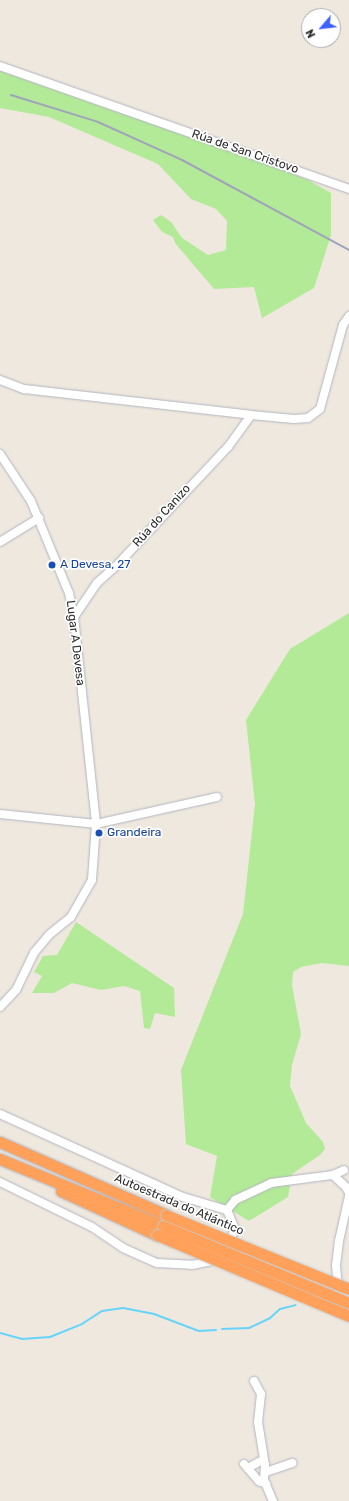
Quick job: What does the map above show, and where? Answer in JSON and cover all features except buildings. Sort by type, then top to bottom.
[{"type":"highway","name":"Autoestrada do Atlántico","points":[[0,1142],[166,1215],[349,1289]]},
{"type":"highway","name":"Autoestrada do Atlántico","points":[[4,1161],[160,1231],[349,1303]]},
{"type":"highway","points":[[160,1231],[349,1316]]},
{"type":"street","name":"Rúa de San Cristovo","points":[[0,66],[349,189]]},
{"type":"street","points":[[0,380],[24,389],[251,415],[294,419],[308,418],[320,409],[343,325],[349,316]]},
{"type":"street","name":"Rúa do Canizo","points":[[74,617],[97,583],[120,564],[195,479],[228,447],[251,415]]},
{"type":"street","name":"Lugar A Devesa","points":[[0,454],[21,483],[39,518],[66,583],[74,617],[96,824],[92,880],[71,917],[49,935],[34,953],[16,990],[0,1007]]},
{"type":"street","points":[[0,542],[39,518]]},
{"type":"street","points":[[0,814],[96,824],[217,797]]},
{"type":"street","points":[[0,1114],[183,1197],[227,1210]]},
{"type":"street","points":[[227,1210],[235,1200],[271,1183],[333,1175],[344,1170]]},
{"type":"street","points":[[333,1175],[346,1187],[349,1195],[339,1241],[336,1265],[338,1290],[349,1298]]},
{"type":"street","points":[[0,1182],[92,1227],[123,1248],[157,1263],[192,1265],[208,1262],[228,1247],[235,1229],[227,1210]]},
{"type":"street","points":[[254,1381],[260,1394],[258,1422],[266,1472],[266,1484],[273,1501]]},
{"type":"street","points":[[264,1460],[246,1466],[259,1481],[266,1484]]},
{"type":"street","points":[[266,1472],[292,1463]]},
{"type":"green space","points":[[0,71],[269,165],[308,180],[331,193],[331,235],[314,288],[262,318],[254,287],[214,289],[175,243],[173,237],[162,232],[153,220],[161,215],[171,222],[182,238],[208,255],[226,250],[227,221],[216,209],[191,199],[158,164],[49,117],[0,108]]},
{"type":"green space","points":[[349,613],[349,966],[322,963],[301,967],[293,972],[292,985],[301,1034],[292,1065],[290,1086],[306,1123],[323,1142],[325,1149],[320,1155],[292,1174],[288,1197],[249,1221],[210,1197],[217,1156],[186,1144],[181,1070],[243,914],[255,804],[246,720],[290,649]]},
{"type":"green space","points":[[76,922],[174,988],[175,1017],[155,1013],[150,1029],[144,1028],[140,991],[124,986],[101,990],[72,983],[54,993],[32,993],[42,976],[34,972],[43,956],[57,955]]},
{"type":"waterway","points":[[222,1329],[249,1328],[270,1318],[280,1309],[296,1305]]},
{"type":"waterway","points":[[0,1333],[22,1339],[50,1337],[82,1324],[102,1311],[123,1308],[154,1314],[199,1331],[216,1330]]},
{"type":"railway","points":[[11,95],[98,122],[182,160],[349,250]]},
{"type":"place","name":"A Devesa, 27","points":[[52,565]]},
{"type":"place","name":"Grandeira","points":[[99,833]]}]
